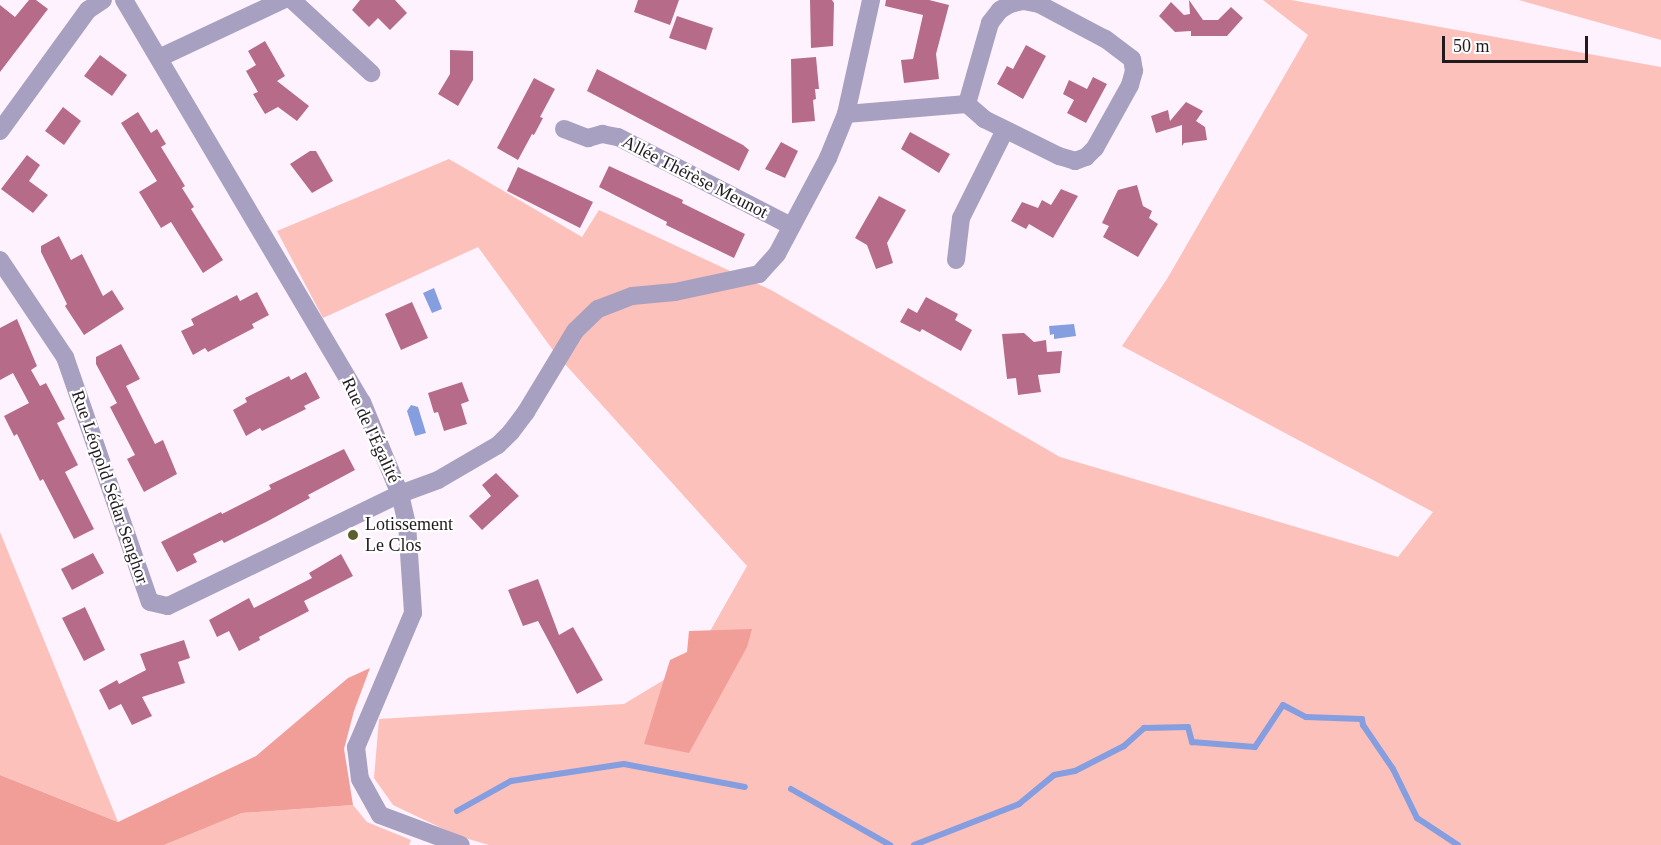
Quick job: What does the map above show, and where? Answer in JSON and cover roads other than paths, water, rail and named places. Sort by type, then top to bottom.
[{"type":"street","points":[[0,131],[88,10],[103,0]]},
{"type":"street","name":"Rue de l'Égalité","points":[[124,0],[362,402],[400,494],[407,524],[413,613],[356,747],[360,779],[380,815],[456,843]]},
{"type":"street","points":[[159,58],[283,0]]},
{"type":"street","points":[[292,0],[371,73]]},
{"type":"street","points":[[400,494],[438,480],[498,445],[512,432],[566,344],[598,309],[632,296],[675,292],[759,274],[777,254],[821,173],[846,114],[871,0]]},
{"type":"street","points":[[846,114],[967,104],[984,119],[1059,156],[1075,161],[1086,157],[1095,148],[1130,85],[1134,71],[1132,59],[1105,39],[1039,4],[1023,1],[1010,4],[1000,10],[990,23],[967,104]]},
{"type":"street","name":"Allée Thérèse Meunot","points":[[564,129],[588,138],[602,134],[618,137],[791,226]]},
{"type":"street","points":[[956,260],[961,219],[1005,130]]},
{"type":"street","name":"Rue Léopold Sédar Senghor","points":[[0,260],[65,357],[150,602],[168,606],[400,494]]},
{"type":"water","points":[[434,288],[442,309],[432,313],[423,293]]},
{"type":"water","points":[[1074,324],[1076,336],[1054,339],[1054,334],[1050,335],[1049,326]]},
{"type":"water","points":[[411,405],[418,407],[426,433],[415,436],[407,411]]},
{"type":"waterway","points":[[914,845],[1019,804],[1054,775],[1075,771],[1124,746],[1144,728],[1188,727],[1192,742],[1255,747],[1283,705],[1306,717],[1362,719],[1363,725],[1393,769],[1417,818],[1458,845]]},
{"type":"waterway","points":[[457,811],[511,781],[624,764],[745,787]]},
{"type":"waterway","points":[[791,789],[890,845]]},
{"type":"place","name":"Lotissement Le Clos","points":[[353,535]]}]
